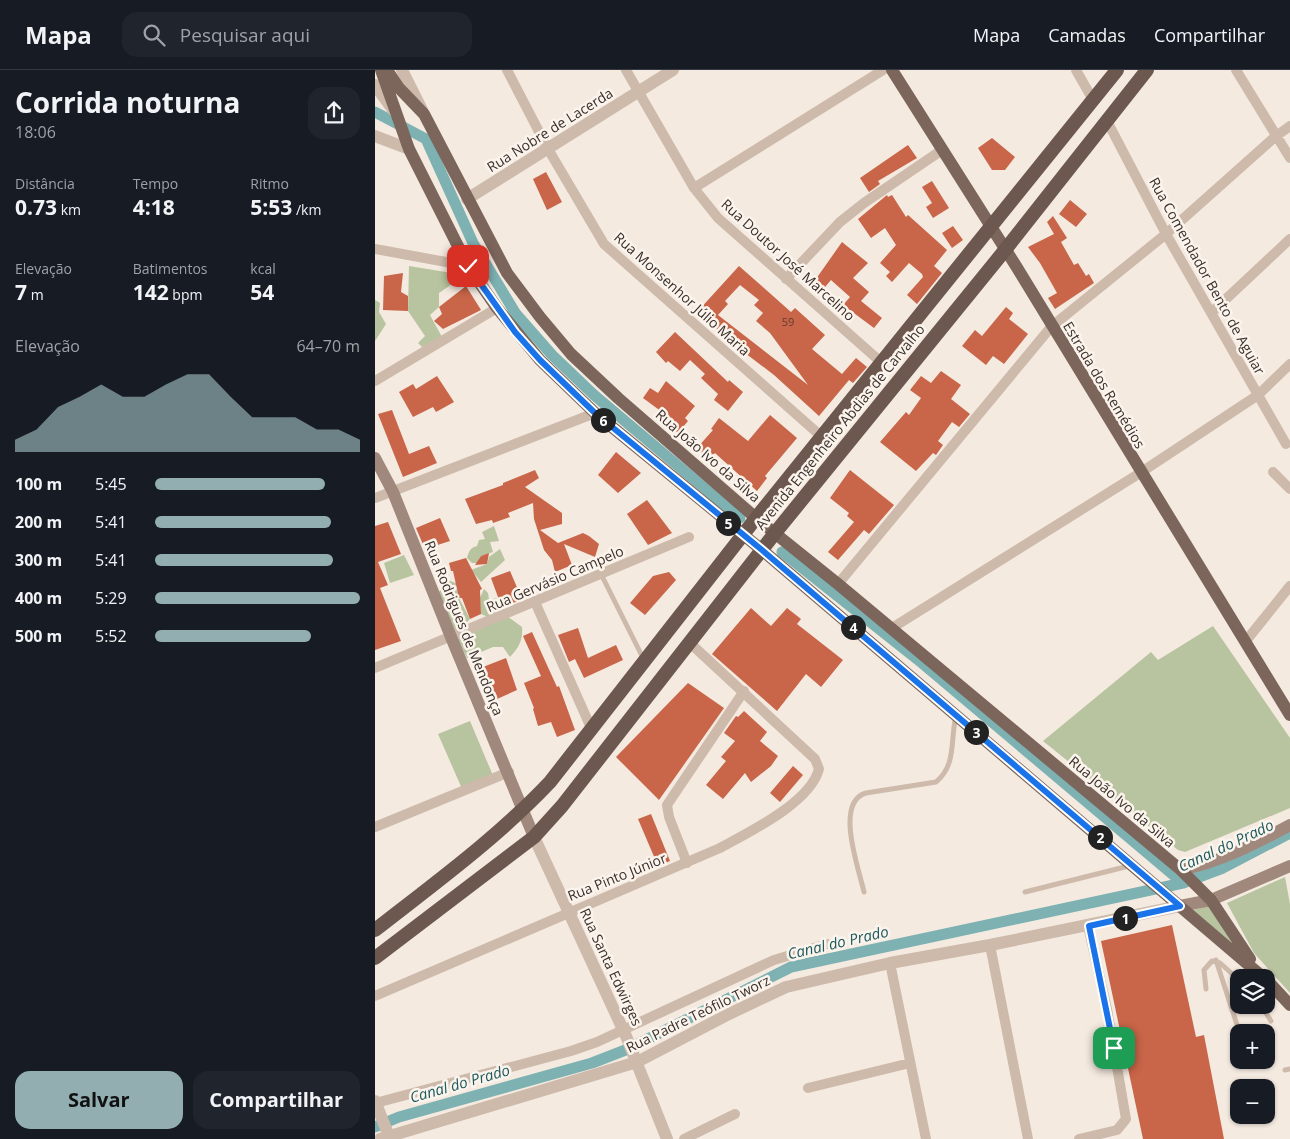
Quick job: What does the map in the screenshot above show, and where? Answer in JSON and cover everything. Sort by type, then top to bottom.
[{"type":"highway","name":"Avenida Engenheiro Abdias de Carvalho","points":[[375,930],[462,862],[524,810],[550,782],[756,518],[991,229],[1117,70]]},
{"type":"highway","name":"Avenida Engenheiro Abdias de Carvalho","points":[[375,958],[534,837],[562,806],[775,533],[1005,250],[1147,70]]},
{"type":"main road","points":[[381,70],[409,148],[468,266],[497,308],[540,360],[595,413],[762,550],[1255,969]]},
{"type":"main road","name":"Rua João Ivo da Silva","points":[[387,70],[399,88],[424,114],[507,273],[571,354],[618,398],[756,518],[892,628],[1185,874],[1211,900],[1258,969]]},
{"type":"main road","name":"Estrada dos Remédios","points":[[892,70],[1005,250],[1290,716]]},
{"type":"main road","name":"Rua Rodrigues de Mendonça","points":[[375,458],[393,492],[451,638],[524,810]]},
{"type":"main road","name":"Rua Santa Edwirges","points":[[524,810],[534,837]]},
{"type":"main road","points":[[1185,874],[1228,856],[1290,825]]},
{"type":"main road","name":"Rua Padre Teófilo Tworz","points":[[1180,906],[1211,900],[1290,866]]},
{"type":"main road","points":[[1275,989],[1290,1005]]},
{"type":"street","name":"Rua João Ivo da Silva","points":[[402,70],[424,114]]},
{"type":"street","name":"Rua Monsenhor Júlio Maria","points":[[507,70],[548,148],[604,244],[822,437]]},
{"type":"street","name":"Rua Doutor José Marcelino","points":[[626,70],[695,188],[718,218],[882,363]]},
{"type":"street","name":"Rua Nobre de Lacerda","points":[[467,199],[673,70]]},
{"type":"street","points":[[695,188],[883,70]]},
{"type":"street","points":[[1076,70],[1093,100]]},
{"type":"street","points":[[1236,70],[1290,158]]},
{"type":"street","points":[[375,85],[399,124]]},
{"type":"street","name":"Rua Comendador Bento de Aguiar","points":[[1107,119],[1166,234],[1286,444]]},
{"type":"street","points":[[838,584],[1051,327],[1166,234],[1276,136],[1290,126]]},
{"type":"street","points":[[375,136],[409,148]]},
{"type":"street","points":[[786,279],[840,222],[864,203],[942,150]]},
{"type":"street","points":[[1211,313],[1290,239]]},
{"type":"street","points":[[375,249],[468,266]]},
{"type":"street","points":[[375,381],[497,308]]},
{"type":"street","points":[[892,628],[1141,473],[1258,395],[1290,364]]},
{"type":"street","points":[[375,498],[595,413]]},
{"type":"street","points":[[1273,472],[1290,489]]},
{"type":"street","name":"Rua Gervásio Campelo","points":[[375,668],[451,638],[689,537]]},
{"type":"street","points":[[1245,642],[1290,586]]},
{"type":"street","points":[[535,602],[592,730]]},
{"type":"street","points":[[687,863],[669,817],[667,806],[744,691],[690,643]]},
{"type":"street","name":"Rua Pinto Júnior","points":[[375,996],[568,912],[687,863],[765,824],[782,812],[814,782],[819,770],[818,764],[799,743],[744,691]]},
{"type":"street","points":[[375,827],[509,772]]},
{"type":"street","name":"Rua Santa Edwirges","points":[[534,837],[625,1033],[667,1139]]},
{"type":"street","name":"Rua Padre Teófilo Tworz","points":[[386,1136],[636,1061],[786,987],[890,963],[1089,926],[1180,906]]},
{"type":"street","points":[[1079,1139],[1117,1130],[1126,1119],[1089,926]]},
{"type":"street","name":"Rua Padre Teófilo Tworz","points":[[375,1102],[571,1051],[625,1033],[774,960],[827,944]]},
{"type":"street","points":[[990,945],[1028,1139]]},
{"type":"street","points":[[890,963],[926,1139]]},
{"type":"street","points":[[808,1088],[910,1063]]},
{"type":"street","points":[[375,1102],[386,1136]]},
{"type":"street","points":[[684,1139],[735,1114]]},
{"type":"lane","points":[[601,574],[645,662]]},
{"type":"lane","points":[[864,892],[848,819],[852,803],[862,794],[936,782],[941,778],[951,763],[952,731],[956,715]]},
{"type":"lane","points":[[1025,892],[1133,865]]},
{"type":"lane","points":[[1216,960],[1230,972]]},
{"type":"lane","points":[[1206,989],[1205,970],[1208,963],[1216,960]]},
{"type":"lane","points":[[1216,960],[1237,1024]]},
{"type":"lane","points":[[1267,1014],[1271,1021]]},
{"type":"green space","points":[[409,266],[452,273],[452,284],[439,293],[439,307],[430,315],[442,337],[422,347],[418,343],[425,336],[408,311]]},
{"type":"green space","points":[[375,300],[380,303],[379,312],[386,324],[375,341]]},
{"type":"green space","points":[[494,526],[499,541],[490,542],[493,552],[481,556],[477,563],[472,563],[467,558],[469,552],[477,546],[479,540],[485,539],[482,532]]},
{"type":"green space","points":[[500,549],[505,560],[481,582],[471,570],[487,564],[489,557]]},
{"type":"green space","points":[[404,555],[414,575],[390,583],[384,563]]},
{"type":"green space","points":[[447,580],[456,583],[459,598],[470,619],[461,628],[452,631],[437,595]]},
{"type":"green space","points":[[484,589],[488,593],[489,600],[497,598],[500,614],[488,617],[481,614],[480,598]]},
{"type":"green space","points":[[507,616],[522,627],[520,644],[510,657],[503,647],[493,647],[467,658],[457,639]]},
{"type":"green space","points":[[1213,626],[1290,738],[1290,808],[1185,852],[1178,850],[1043,741],[1151,652],[1158,660]]},
{"type":"green space","points":[[470,721],[494,778],[463,791],[438,734]]},
{"type":"green space","points":[[1285,877],[1290,904],[1290,993],[1275,976],[1275,969],[1268,969],[1254,953],[1227,903]]},
{"type":"green space","points":[[1208,906],[1237,947],[1193,910]]},
{"type":"building","points":[[992,138],[1015,157],[1005,170],[992,170],[978,148]]},
{"type":"building","points":[[908,145],[917,158],[878,181],[880,184],[869,192],[860,178]]},
{"type":"building","points":[[546,172],[562,202],[547,210],[533,179]]},
{"type":"building","points":[[932,181],[949,208],[933,218],[926,207],[932,203],[922,187]]},
{"type":"building","points":[[887,195],[888,197],[892,195],[906,217],[908,215],[947,250],[934,266],[942,273],[917,304],[907,295],[923,277],[922,274],[909,263],[892,282],[886,276],[890,272],[880,263],[896,245],[885,228],[871,238],[858,219]]},
{"type":"building","points":[[1070,200],[1087,214],[1076,227],[1059,214]]},
{"type":"building","points":[[1053,216],[1067,238],[1061,242],[1074,265],[1078,263],[1086,276],[1089,274],[1094,283],[1055,309],[1048,298],[1057,293],[1040,263],[1028,247],[1054,234],[1047,222]]},
{"type":"building","points":[[953,226],[963,240],[952,248],[942,233]]},
{"type":"building","points":[[842,242],[868,263],[853,278],[869,292],[861,301],[882,318],[874,328],[843,305],[850,297],[831,280],[820,293],[811,286]]},
{"type":"building","points":[[739,266],[791,312],[795,308],[825,335],[812,349],[842,374],[856,358],[867,367],[853,383],[849,380],[819,416],[774,375],[728,340],[698,311]],"holes":[[[740,285],[759,300],[754,305],[763,313],[756,321],[770,333],[808,385],[718,315],[728,304],[725,301]]]},
{"type":"building","points":[[403,273],[401,292],[408,296],[408,311],[383,310],[384,276]]},
{"type":"building","points":[[466,286],[481,310],[443,329],[434,321],[442,314],[439,307]]},
{"type":"building","points":[[1006,307],[1013,313],[1009,319],[1028,334],[1004,364],[993,356],[986,365],[962,346],[975,330],[982,336]]},
{"type":"building","points":[[675,332],[728,382],[729,380],[743,392],[728,411],[714,400],[718,394],[701,378],[705,374],[690,360],[680,371],[668,361],[666,363],[656,352]]},
{"type":"building","points":[[941,371],[961,385],[951,399],[970,414],[959,427],[952,422],[938,441],[943,445],[936,455],[933,453],[916,471],[880,442],[906,412],[909,415],[921,398],[910,390],[921,376],[931,383]]},
{"type":"building","points":[[437,376],[454,402],[436,412],[433,407],[413,417],[399,392],[413,384],[416,389]]},
{"type":"building","points":[[666,381],[695,406],[685,418],[688,421],[678,433],[658,416],[662,412],[643,398],[650,388],[658,393]]},
{"type":"building","points":[[392,410],[409,454],[429,446],[437,463],[403,477],[378,414]]},
{"type":"building","points":[[770,415],[797,438],[765,476],[767,478],[757,491],[715,453],[709,459],[697,448],[713,430],[711,429],[719,418],[748,441]]},
{"type":"building","points":[[616,452],[641,473],[618,493],[598,475]]},
{"type":"building","points":[[535,470],[539,478],[525,487],[562,513],[562,524],[540,530],[558,543],[583,533],[599,544],[595,557],[564,544],[572,565],[555,572],[552,560],[544,550],[534,519],[533,503],[508,513],[510,517],[493,523],[492,520],[476,524],[465,499],[503,485],[503,483]]},
{"type":"building","points":[[850,470],[894,505],[869,534],[864,530],[838,560],[828,552],[854,522],[847,516],[849,513],[830,498]]},
{"type":"building","points":[[647,500],[672,533],[648,545],[627,514]]},
{"type":"building","points":[[440,518],[450,541],[425,549],[416,528]]},
{"type":"building","points":[[388,522],[401,554],[378,562],[388,585],[380,588],[401,641],[375,650],[375,526]]},
{"type":"building","points":[[489,553],[487,564],[475,565],[481,556]]},
{"type":"building","points":[[466,558],[482,589],[480,590],[481,614],[470,619],[462,598],[459,598],[453,571],[451,571],[449,563]]},
{"type":"building","points":[[510,571],[522,599],[502,608],[491,578]]},
{"type":"building","points":[[669,572],[676,580],[645,615],[630,603],[653,576]]},
{"type":"building","points":[[751,608],[771,626],[787,608],[801,619],[797,624],[843,660],[821,687],[806,674],[777,711],[712,654]]},
{"type":"building","points":[[578,628],[588,658],[616,645],[623,660],[584,678],[575,659],[569,662],[558,635]]},
{"type":"building","points":[[532,632],[557,687],[559,686],[575,730],[557,737],[551,722],[538,726],[534,708],[524,683],[541,676],[523,636]]},
{"type":"building","points":[[506,658],[517,690],[497,699],[483,667]]},
{"type":"building","points":[[688,683],[724,708],[659,800],[616,757]]},
{"type":"building","points":[[744,711],[767,732],[760,741],[778,756],[771,766],[751,782],[745,773],[723,799],[706,785],[726,761],[721,757],[735,741],[724,733],[736,716],[738,717]]},
{"type":"building","points":[[793,766],[803,775],[780,802],[770,793]]},
{"type":"building","points":[[651,814],[670,861],[658,866],[638,819]]},
{"type":"building","points":[[1172,925],[1196,1037],[1204,1035],[1224,1139],[1143,1139],[1101,941]]},
{"type":"waterway","points":[[375,112],[426,139],[473,243],[516,314],[552,355],[594,395],[740,518]]},
{"type":"waterway","points":[[782,552],[922,663],[1183,883]]},
{"type":"waterway","name":"Canal do Prado","points":[[375,1127],[399,1117],[592,1063],[628,1049],[791,967],[1183,883],[1223,868],[1290,833]]},
{"type":"route","points":[[468,266],[515,332],[540,360],[595,413],[762,550],[1180,906],[1089,926],[1114,1048]]}]
